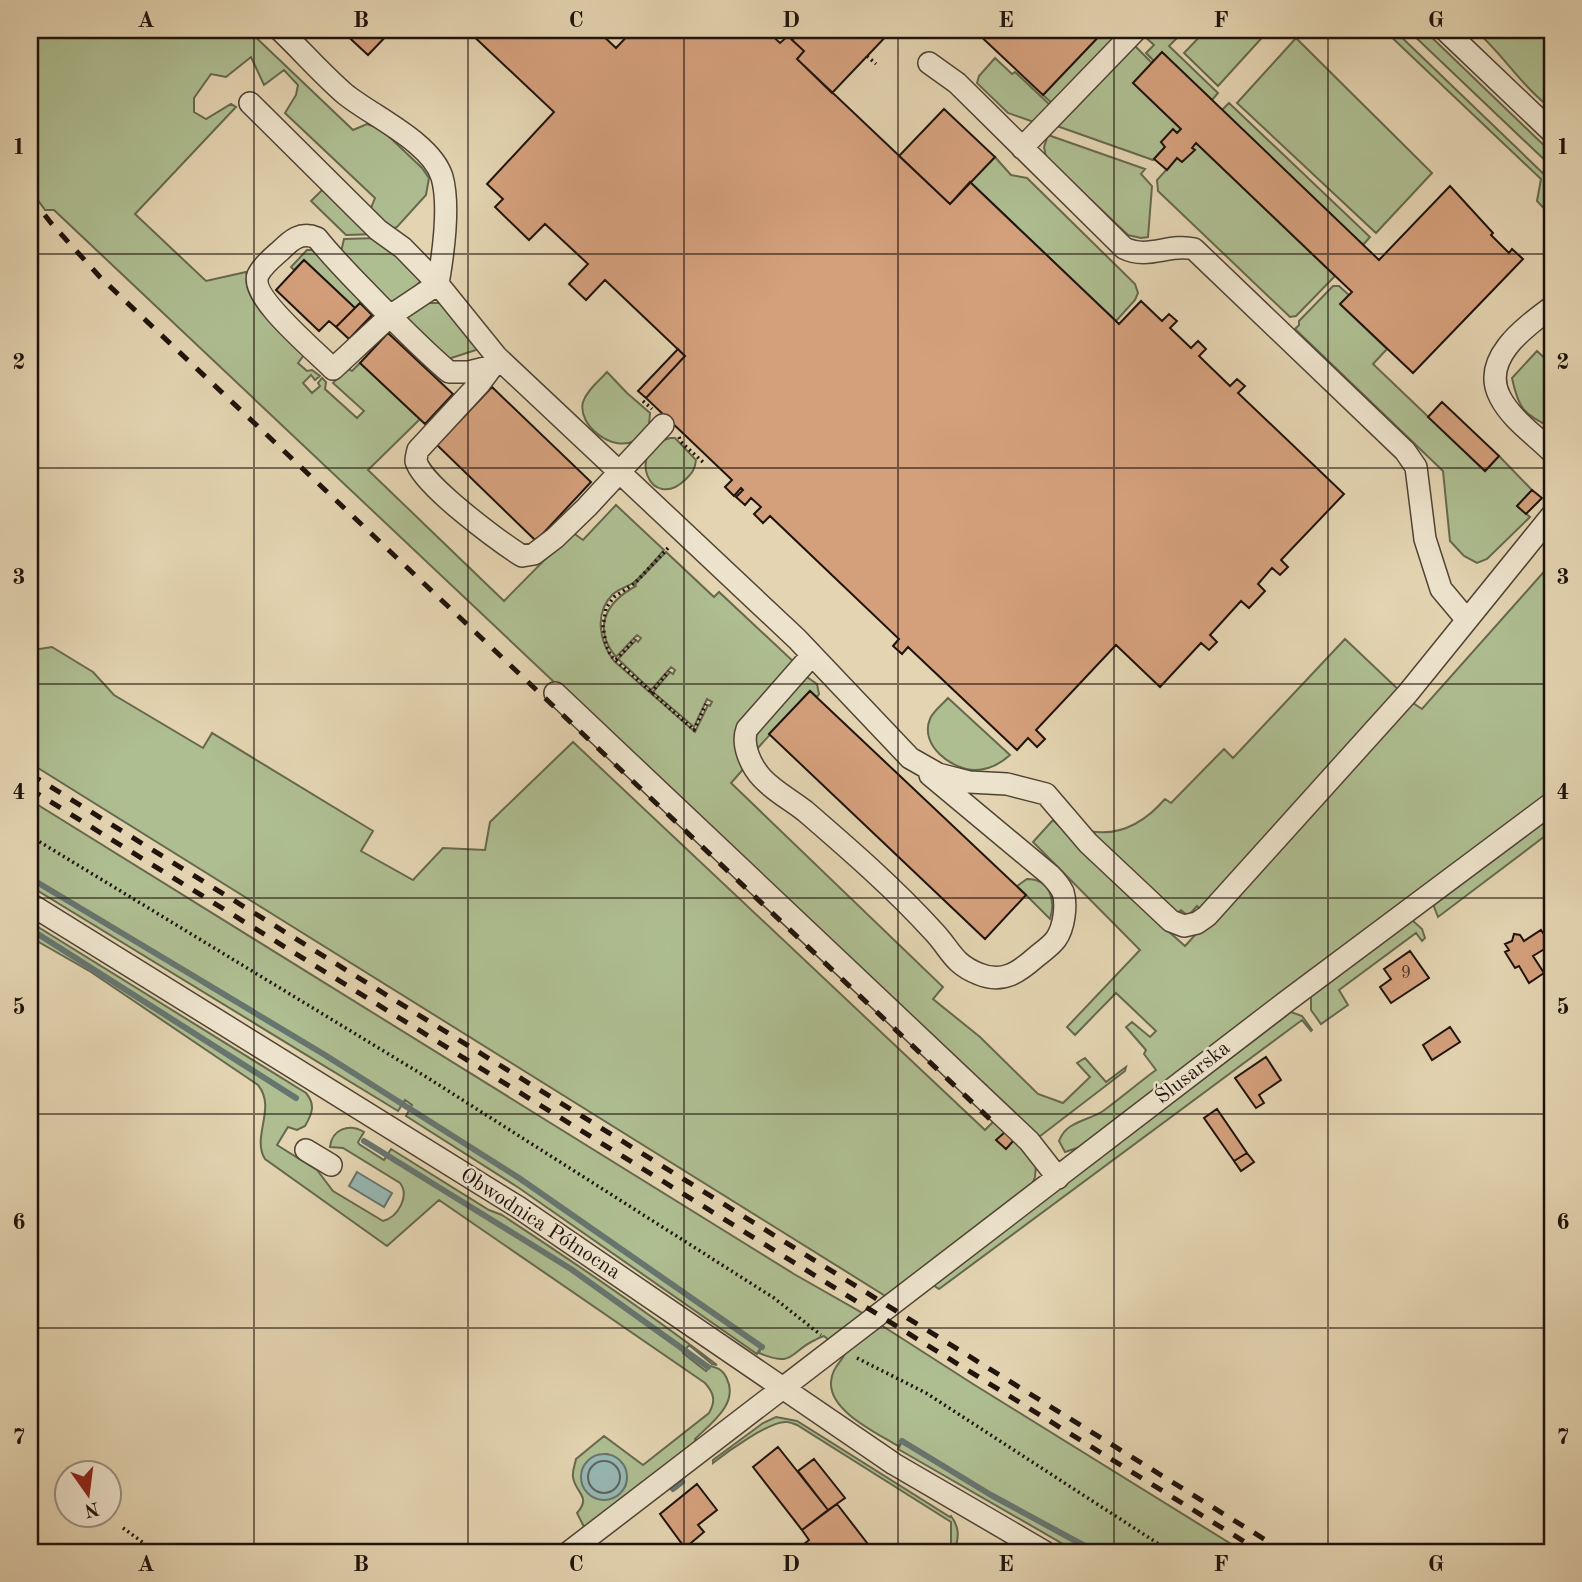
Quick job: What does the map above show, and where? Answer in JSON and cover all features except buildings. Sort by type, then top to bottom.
[{"type":"street","points":[[280,30],[346,94],[419,147],[441,174],[444,185],[444,212],[438,284]]},
{"type":"street","points":[[1022,148],[1136,30]]},
{"type":"street","points":[[1445,30],[1552,132]]},
{"type":"street","points":[[929,63],[957,83],[1124,248],[1150,254],[1179,246],[1194,249],[1405,451],[1416,467],[1425,539],[1441,589],[1467,620]]},
{"type":"street","points":[[250,103],[378,230],[403,248],[438,284],[495,361],[620,470],[684,531],[812,655],[910,758],[1050,875],[1063,892],[1063,924],[1057,938],[1020,971],[1002,979],[981,975],[963,966],[947,952],[941,940],[926,923],[876,874],[799,806],[762,778],[751,762],[744,736],[747,729],[812,655]]},
{"type":"street","points":[[438,284],[390,317],[333,369],[273,311],[262,297],[258,275],[283,247],[297,237],[305,234],[317,237],[330,255],[390,317],[449,372],[468,372],[495,361]]},
{"type":"street","points":[[1552,307],[1506,346],[1494,374],[1498,395],[1507,408],[1552,452]]},
{"type":"street","points":[[495,361],[480,383],[418,450],[416,459],[420,468],[436,486],[481,528],[522,556],[534,554],[579,515],[663,425]]},
{"type":"street","points":[[910,758],[948,777],[969,782],[1007,784],[1046,794],[1071,825],[1136,890],[1177,925],[1190,925],[1207,916],[1408,693],[1552,515]]},
{"type":"street","points":[[555,693],[1029,1141],[1058,1178]]},
{"type":"street","name":"Ślusarska","points":[[569,1552],[1287,1001],[1552,803]]},
{"type":"street","name":"Obwodnica Północna","points":[[30,904],[518,1207],[894,1464],[1045,1552]]},
{"type":"street","points":[[306,1150],[331,1166]]},
{"type":"path","points":[[867,56],[876,64]]},
{"type":"path","points":[[684,531],[635,583],[614,597],[606,608],[603,620],[606,645],[616,660],[694,730],[706,704]]},
{"type":"path","points":[[616,660],[635,639]]},
{"type":"path","points":[[651,693],[669,671]]},
{"type":"path","points":[[30,836],[428,1078],[774,1298],[837,1347],[926,1393],[1171,1552]]},
{"type":"path","points":[[123,1528],[156,1552]]},
{"type":"green space","points":[[30,30],[248,30],[353,130],[367,124],[381,129],[429,178],[426,195],[397,227],[392,229],[369,213],[375,198],[285,113],[296,95],[298,85],[284,70],[264,85],[251,57],[226,77],[211,74],[194,98],[194,112],[206,119],[231,104],[236,107],[135,214],[206,281],[246,272],[251,291],[304,355],[298,363],[307,371],[312,370],[320,376],[315,380],[311,375],[303,383],[312,393],[320,386],[318,383],[322,378],[326,382],[325,389],[357,418],[364,411],[333,383],[347,368],[352,371],[360,363],[420,419],[368,470],[504,601],[572,532],[583,540],[616,505],[664,550],[633,583],[615,592],[607,602],[601,618],[605,645],[614,661],[695,732],[712,702],[707,699],[694,727],[653,692],[670,672],[673,674],[675,670],[671,667],[651,690],[618,659],[641,638],[637,635],[616,657],[605,636],[604,626],[610,608],[636,586],[666,552],[714,597],[719,592],[796,664],[750,717],[746,766],[731,783],[943,987],[933,999],[980,1037],[1038,1094],[1063,1103],[1090,1077],[1077,1063],[1085,1058],[1106,1082],[1126,1067],[1125,1071],[1039,1137],[1035,1136],[54,210],[45,210],[30,189]]},
{"type":"green space","points":[[1105,30],[1124,30],[1053,104],[1043,95]]},
{"type":"green space","points":[[1148,30],[1185,30],[1169,46],[1218,93],[1212,100],[1162,53],[1154,61],[1146,53],[1154,45],[1143,35]]},
{"type":"green space","points":[[1206,30],[1269,30],[1218,86],[1184,53]]},
{"type":"green space","points":[[1384,30],[1394,30],[1552,182],[1552,217],[1537,201],[1541,179]]},
{"type":"green space","points":[[1408,30],[1424,30],[1552,153],[1552,167]]},
{"type":"green space","points":[[1475,30],[1552,30],[1552,109],[1531,91]]},
{"type":"green space","points":[[1296,38],[1432,173],[1376,233],[1237,103]]},
{"type":"green space","points":[[1134,45],[1152,63],[1133,83],[1181,129],[1177,133],[1173,130],[1161,142],[1165,147],[1153,160],[1057,126]]},
{"type":"green space","points":[[995,58],[1012,74],[1015,72],[1051,106],[1034,122],[1008,113],[977,83],[979,76]]},
{"type":"green space","points":[[1229,103],[1370,237],[1363,245],[1222,110]]},
{"type":"green space","points":[[1048,135],[1145,169],[1141,174],[1152,186],[1148,237],[1128,235],[1046,157],[1044,147]]},
{"type":"green space","points":[[1196,143],[1335,276],[1296,316],[1290,317],[1158,191],[1157,180],[1177,158],[1182,162],[1194,150],[1192,148]]},
{"type":"green space","points":[[995,157],[1011,175],[1027,178],[1135,284],[1138,293],[1135,300],[1116,321],[970,182]]},
{"type":"green space","points":[[323,189],[376,234],[346,235],[311,201]]},
{"type":"green space","points":[[379,238],[421,281],[395,305],[390,305],[341,252],[344,239]]},
{"type":"green space","points":[[307,250],[312,250],[374,309],[376,317],[356,338],[353,335],[372,315],[360,303],[355,308],[304,260],[294,270],[291,267]]},
{"type":"green space","points":[[1333,286],[1339,286],[1349,295],[1341,305],[1387,349],[1373,364],[1485,471],[1499,456],[1532,490],[1517,506],[1530,517],[1487,559],[1477,563],[1464,556],[1450,541],[1443,471],[1295,329],[1299,321]]},
{"type":"green space","points":[[428,303],[441,303],[479,349],[448,359],[405,318]]},
{"type":"green space","points":[[1537,351],[1552,365],[1552,428],[1528,414],[1520,404],[1512,378]]},
{"type":"green space","points":[[607,372],[650,413],[649,425],[634,441],[616,443],[607,440],[598,435],[585,420],[583,402]]},
{"type":"green space","points":[[675,438],[696,463],[686,479],[673,488],[662,489],[653,485],[646,465],[648,454],[656,445]]},
{"type":"green space","points":[[1549,566],[1552,569],[1552,794],[1089,1144],[1065,1152],[1059,1141],[1067,1129],[1103,1111],[1156,1070],[1144,1054],[1146,1050],[1126,1027],[1132,1022],[1150,1037],[1156,1031],[1116,993],[1075,1035],[1067,1027],[1140,950],[1033,842],[1053,820],[1185,946],[1410,701],[1422,709]]},
{"type":"green space","points":[[1345,639],[1402,693],[1204,913],[1197,906],[1188,916],[1181,910],[1175,915],[1089,831],[1111,832],[1131,826],[1149,815],[1165,799],[1171,803],[1224,749],[1233,758]]},
{"type":"green space","points":[[52,647],[93,672],[114,695],[203,748],[212,733],[373,831],[361,851],[413,880],[443,848],[485,850],[490,822],[573,742],[985,1130],[996,1119],[1036,1164],[1030,1190],[887,1297],[30,763],[30,648],[33,650]]},
{"type":"green space","points":[[804,675],[817,684],[819,694],[817,697],[810,691],[755,751],[756,726]]},
{"type":"green space","points":[[948,698],[1010,755],[994,766],[975,770],[957,766],[940,754],[933,747],[928,729],[931,716]]},
{"type":"green space","points":[[30,800],[794,1274],[864,1314],[830,1341],[824,1336],[786,1359],[759,1353],[762,1345],[757,1354],[519,1188],[406,1116],[412,1105],[405,1100],[398,1111],[30,886]]},
{"type":"green space","points":[[1552,814],[1552,837],[1549,833],[1438,917],[1433,904]]},
{"type":"green space","points":[[1027,879],[1041,883],[1049,892],[1052,905],[1050,919],[1017,886]]},
{"type":"green space","points":[[1412,920],[1422,929],[1425,938],[1422,941],[1416,933],[1339,990],[1348,1005],[1321,1024],[1311,1010],[1311,996]]},
{"type":"green space","points":[[30,922],[306,1093],[312,1106],[305,1126],[297,1130],[288,1127],[277,1145],[317,1170],[333,1191],[383,1221],[398,1211],[401,1205],[404,1194],[400,1183],[343,1148],[330,1147],[334,1136],[342,1129],[358,1129],[364,1132],[359,1144],[384,1160],[391,1149],[489,1210],[502,1215],[611,1288],[717,1365],[689,1345],[683,1353],[706,1371],[710,1366],[724,1374],[730,1388],[729,1397],[721,1413],[695,1439],[696,1444],[585,1529],[577,1513],[583,1498],[573,1477],[576,1459],[604,1436],[643,1465],[709,1413],[713,1397],[705,1383],[439,1200],[387,1246],[265,1159],[261,1141],[265,1103],[258,1085],[91,972],[30,937]],"holes":[[[598,1456],[613,1456],[621,1462],[626,1471],[625,1487],[596,1498],[584,1486],[583,1472],[591,1460]]]},
{"type":"green space","points":[[1291,1012],[1302,1016],[1312,1030],[1302,1020],[939,1289],[933,1285]]},
{"type":"green space","points":[[881,1325],[1244,1552],[1077,1552],[898,1449],[902,1442],[898,1446],[867,1428],[846,1412],[832,1393],[831,1382],[835,1368],[847,1349]]},
{"type":"green space","points":[[776,1417],[797,1421],[951,1516],[958,1533],[954,1552],[951,1552],[951,1522],[792,1423],[780,1423],[760,1431],[713,1463],[713,1460],[763,1423]]},
{"type":"water","points":[[357,1172],[392,1193],[384,1207],[349,1186]]},
{"type":"water","points":[[604,1454],[620,1461],[627,1477],[620,1493],[604,1500],[588,1493],[581,1477],[588,1461]]},
{"type":"waterway","points":[[30,878],[325,1055],[519,1178],[762,1347]]},
{"type":"waterway","points":[[30,929],[296,1098]]},
{"type":"waterway","points":[[364,1141],[571,1269],[708,1367]]},
{"type":"waterway","points":[[902,1441],[991,1495],[1096,1552]]},
{"type":"waterway","points":[[673,1489],[682,1482]]},
{"type":"railway","points":[[30,196],[100,277],[992,1121]]},
{"type":"railway","points":[[30,774],[1285,1552]]},
{"type":"railway","points":[[30,789],[1261,1552]]}]
